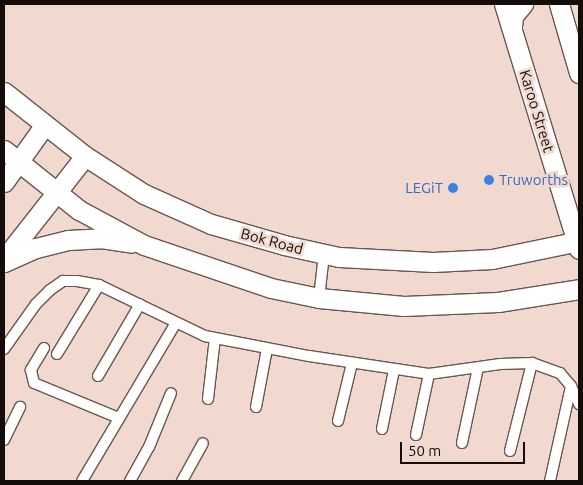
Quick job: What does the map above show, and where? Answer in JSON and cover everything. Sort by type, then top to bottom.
[{"type":"street","name":"Karoo Street","points":[[504,4],[578,244]]},
{"type":"street","points":[[512,26],[513,16],[523,4]]},
{"type":"street","points":[[558,4],[579,72]]},
{"type":"street","name":"Bok Road","points":[[4,92],[44,126],[85,156],[144,194],[180,212],[243,234],[324,254],[390,261],[464,261],[543,251],[578,244]]},
{"type":"street","points":[[4,182],[44,126]]},
{"type":"street","points":[[4,150],[79,210],[144,244],[271,288],[319,298],[404,306],[454,306],[579,289]]},
{"type":"street","points":[[4,260],[85,156]]},
{"type":"street","points":[[4,260],[36,248],[68,240],[101,238],[144,244]]},
{"type":"lane","points":[[319,298],[324,254]]},
{"type":"lane","points":[[4,349],[36,304],[50,290],[63,282],[99,285],[176,323],[215,338],[267,348],[394,370],[429,374],[532,363],[560,373],[571,386],[579,404]]},
{"type":"lane","points":[[57,354],[99,285]]},
{"type":"lane","points":[[98,376],[140,304]]},
{"type":"lane","points":[[82,481],[176,323]]},
{"type":"lane","points":[[208,399],[215,338]]},
{"type":"lane","points":[[44,348],[31,370],[34,383],[119,418]]},
{"type":"lane","points":[[256,407],[267,348]]},
{"type":"lane","points":[[338,421],[352,363]]},
{"type":"lane","points":[[510,451],[532,363]]},
{"type":"lane","points":[[462,443],[478,368]]},
{"type":"lane","points":[[382,429],[394,370]]},
{"type":"lane","points":[[416,435],[429,374]]},
{"type":"lane","points":[[550,481],[571,386]]},
{"type":"lane","points":[[130,481],[149,447],[171,393]]},
{"type":"lane","points":[[4,440],[20,407]]},
{"type":"lane","points":[[182,481],[203,443]]},
{"type":"place","name":"Truworths","points":[[489,180]]},
{"type":"place","name":"LEGiT","points":[[453,188]]}]
